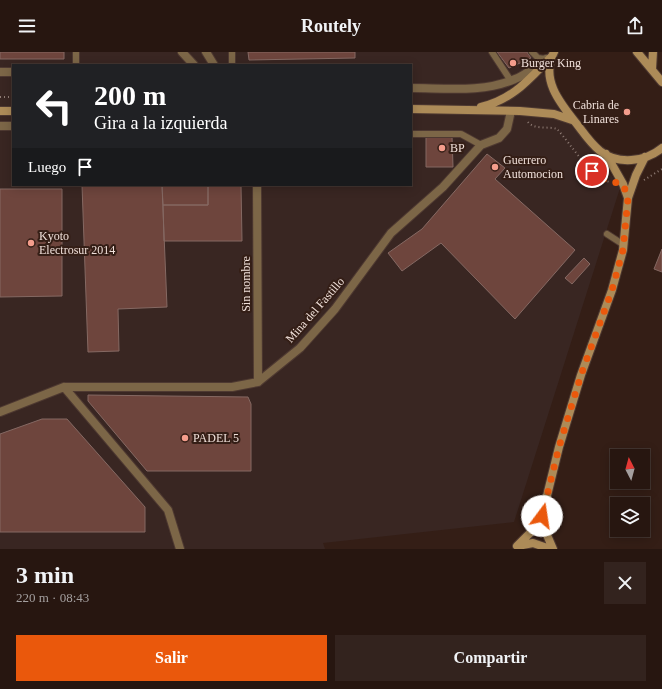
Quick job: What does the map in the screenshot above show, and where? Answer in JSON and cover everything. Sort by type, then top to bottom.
[{"type":"main road","points":[[637,52],[662,82]]},
{"type":"main road","points":[[652,69],[653,52]]},
{"type":"main road","points":[[472,109],[493,104],[510,96],[550,56]]},
{"type":"main road","points":[[550,56],[550,75],[553,90],[574,121],[593,144],[606,154],[625,160],[645,157],[660,152]]},
{"type":"main road","points":[[412,109],[520,111],[560,115],[574,121]]},
{"type":"main road","points":[[0,111],[12,110]]},
{"type":"main road","points":[[606,154],[623,184],[628,198]]},
{"type":"main road","points":[[514,548],[530,533],[542,516],[559,447],[581,375],[612,290],[624,245],[628,198],[645,157]]},
{"type":"main road","points":[[542,516],[547,535],[553,549]]},
{"type":"main road","points":[[514,548],[533,543],[550,549]]},
{"type":"street","points":[[182,52],[193,64]]},
{"type":"street","points":[[206,52],[213,64]]},
{"type":"street","points":[[412,88],[469,88],[490,86],[511,81],[526,74],[550,56]]},
{"type":"street","points":[[0,72],[12,72]]},
{"type":"street","name":"Mina del Fastillo","points":[[0,412],[64,387],[232,387],[258,382],[300,348],[336,309],[392,233],[443,187],[481,145],[499,138],[507,129],[511,111]]},
{"type":"street","points":[[0,126],[12,126]]},
{"type":"street","name":"Sin nombre","points":[[257,186],[258,382]]},
{"type":"street","points":[[64,387],[168,510],[180,549]]},
{"type":"lane","points":[[76,52],[76,64]]},
{"type":"lane","points":[[232,52],[232,64]]},
{"type":"lane","points":[[492,52],[511,81]]},
{"type":"lane","points":[[532,52],[538,58],[550,56]]},
{"type":"lane","points":[[412,134],[461,134],[481,145]]},
{"type":"lane","points":[[607,234],[624,245]]},
{"type":"path","points":[[0,98],[12,97]]},
{"type":"path","points":[[520,111],[530,125],[537,128],[549,127],[557,129],[592,171],[605,180],[623,184]]},
{"type":"path","points":[[633,184],[647,179],[662,170]]},
{"type":"shaded area","points":[[0,52],[529,52],[620,188],[514,522],[323,543],[325,549],[0,549]]},
{"type":"building","points":[[0,52],[64,52],[64,59],[0,59]]},
{"type":"building","points":[[248,52],[355,52],[355,58],[249,60]]},
{"type":"building","name":"Burger King","points":[[497,52],[527,52],[531,58],[509,68]]},
{"type":"building","points":[[426,136],[452,136],[453,167],[426,167]]},
{"type":"building","points":[[487,154],[505,168],[495,179],[575,250],[515,319],[441,243],[402,271],[388,253],[422,229]]},
{"type":"building","points":[[82,186],[162,186],[167,307],[118,309],[119,351],[88,352]]},
{"type":"building","points":[[162,186],[208,186],[208,205],[163,205]]},
{"type":"building","points":[[208,186],[241,186],[242,241],[164,241],[163,205],[208,205]]},
{"type":"building","name":"Kyoto Electrosur 2014","points":[[0,189],[62,189],[62,296],[0,297]]},
{"type":"building","points":[[662,249],[662,272],[654,269]]},
{"type":"building","points":[[584,258],[590,264],[572,284],[565,278]]},
{"type":"building","name":"PADEL 5","points":[[88,395],[248,397],[251,404],[251,471],[147,471],[88,401]]},
{"type":"building","points":[[42,419],[67,419],[145,507],[145,532],[0,532],[0,434]]},
{"type":"place","name":"Burger King","points":[[513,63]]},
{"type":"place","name":"Cabria de Linares","points":[[627,112]]},
{"type":"place","name":"BP","points":[[442,148]]},
{"type":"place","name":"Guerrero Automocion","points":[[495,167]]},
{"type":"place","name":"Kyoto Electrosur 2014","points":[[31,243]]},
{"type":"place","name":"PADEL 5","points":[[185,438]]},
{"type":"route","points":[[542,516],[559,447],[581,375],[612,290],[623,250],[628,198],[623,184],[605,180],[592,171]]}]
